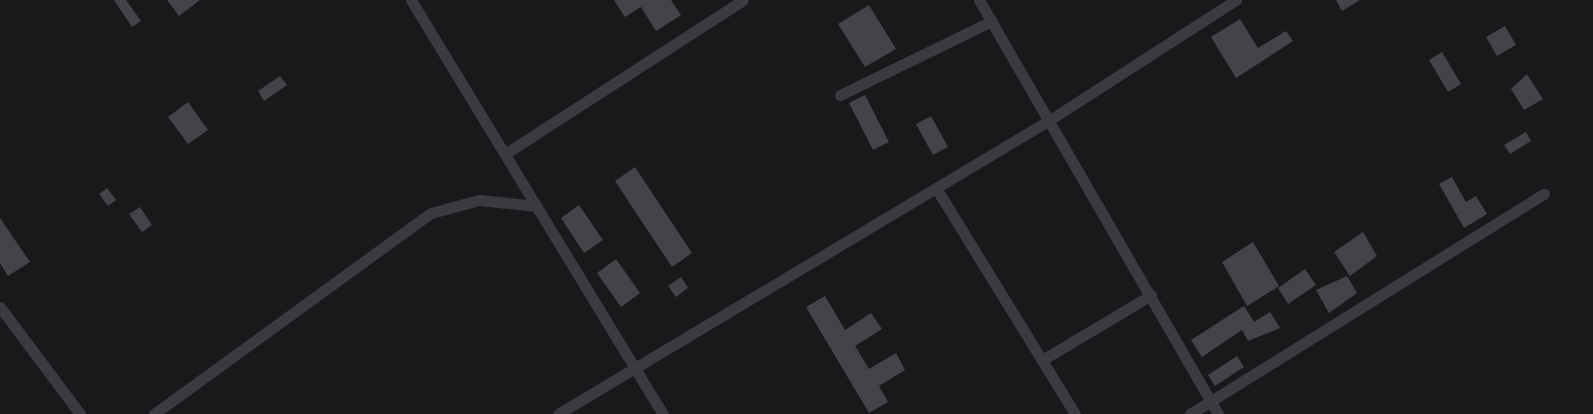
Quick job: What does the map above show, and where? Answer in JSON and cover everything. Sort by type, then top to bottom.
[{"type":"street","points":[[411,0],[663,414]]},
{"type":"street","points":[[505,154],[743,0]]},
{"type":"street","points":[[979,0],[1048,121],[1152,295],[1218,414]]},
{"type":"street","points":[[558,414],[1048,121],[1236,0]]},
{"type":"street","points":[[840,95],[992,21]]},
{"type":"street","points":[[936,188],[1075,414]]},
{"type":"street","points":[[1190,414],[1544,194]]},
{"type":"street","points":[[154,414],[431,213],[479,200],[537,206]]},
{"type":"street","points":[[1042,360],[1152,295]]},
{"type":"street","points":[[0,307],[80,414]]},
{"type":"building","points":[[114,0],[126,0],[141,21],[132,27]]},
{"type":"building","points":[[167,0],[200,0],[179,16]]},
{"type":"building","points":[[614,0],[671,0],[681,15],[656,31],[641,7],[625,17]]},
{"type":"building","points":[[1336,0],[1360,0],[1342,11]]},
{"type":"building","points":[[869,5],[896,49],[865,67],[838,24]]},
{"type":"building","points":[[1240,19],[1258,48],[1286,31],[1293,41],[1236,78],[1211,37]]},
{"type":"building","points":[[1505,26],[1516,45],[1497,56],[1486,37]]},
{"type":"building","points":[[1442,52],[1461,84],[1448,92],[1429,60]]},
{"type":"building","points":[[1527,74],[1543,99],[1524,110],[1511,89]]},
{"type":"building","points":[[280,76],[287,85],[264,101],[258,91]]},
{"type":"building","points":[[865,95],[889,142],[873,150],[849,103]]},
{"type":"building","points":[[188,102],[208,130],[188,144],[168,117]]},
{"type":"building","points":[[931,116],[948,147],[933,155],[916,124]]},
{"type":"building","points":[[1526,132],[1531,141],[1510,154],[1504,145]]},
{"type":"building","points":[[635,167],[692,253],[672,267],[615,181]]},
{"type":"building","points":[[1452,177],[1466,202],[1476,196],[1487,214],[1464,228],[1439,184]]},
{"type":"building","points":[[107,188],[116,200],[108,206],[99,194]]},
{"type":"building","points":[[579,205],[603,240],[584,253],[561,218]]},
{"type":"building","points":[[140,207],[152,225],[142,232],[129,214]]},
{"type":"building","points":[[0,218],[30,262],[8,276],[0,263]]},
{"type":"building","points":[[1363,232],[1377,256],[1350,276],[1334,252]]},
{"type":"building","points":[[1253,242],[1279,286],[1247,306],[1222,262]]},
{"type":"building","points":[[616,259],[640,293],[621,307],[597,273]]},
{"type":"building","points":[[1305,269],[1316,285],[1288,304],[1278,288]]},
{"type":"building","points":[[1347,276],[1357,293],[1329,313],[1316,290]]},
{"type":"building","points":[[681,277],[688,288],[676,297],[668,286]]},
{"type":"building","points":[[825,296],[845,330],[871,313],[882,329],[855,346],[869,369],[896,353],[905,370],[879,386],[888,402],[869,413],[806,307]]},
{"type":"building","points":[[1244,306],[1254,322],[1270,312],[1280,328],[1248,341],[1242,330],[1202,357],[1191,340]]},
{"type":"building","points":[[1237,356],[1244,367],[1215,386],[1208,375]]}]
